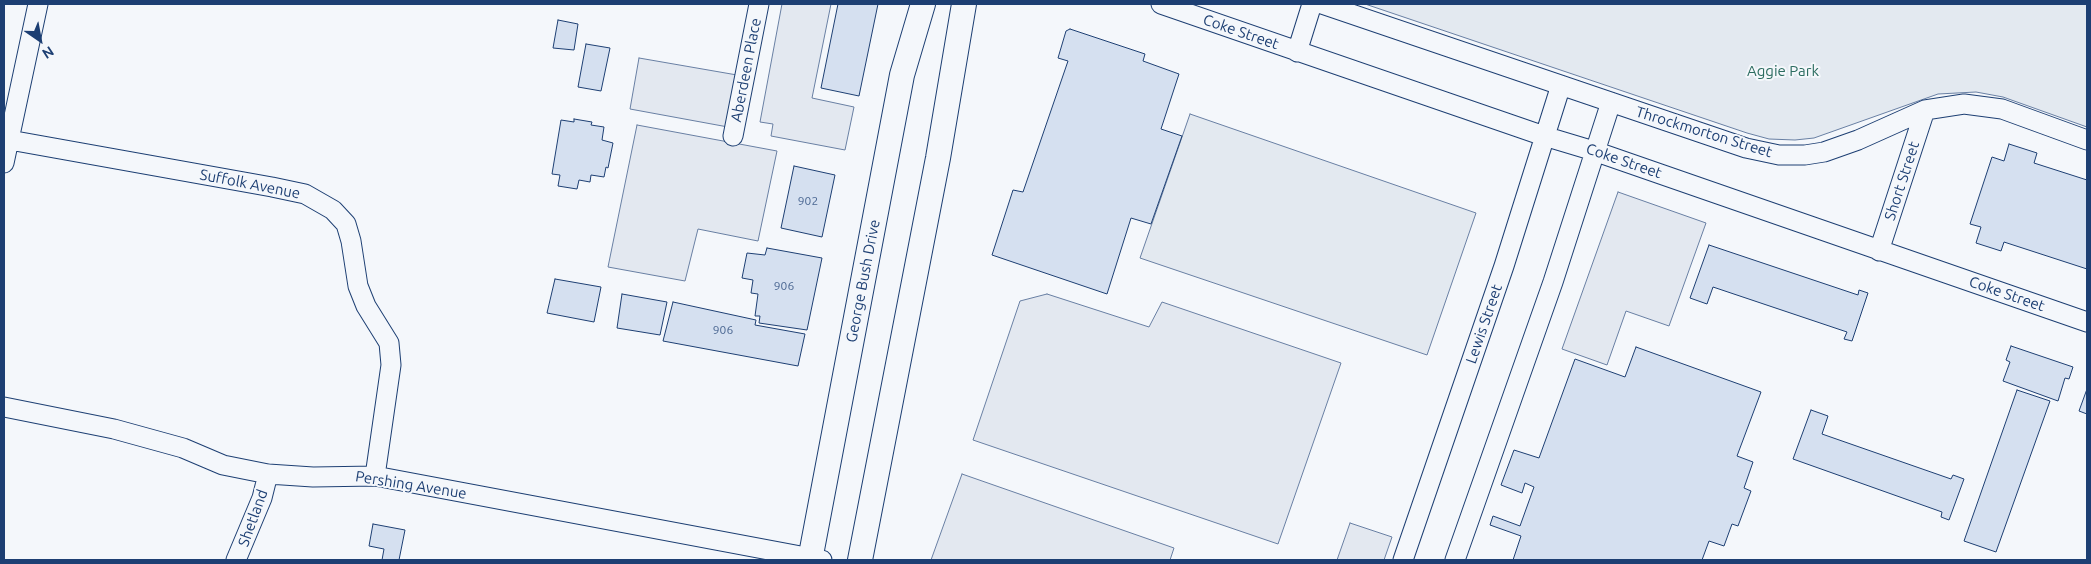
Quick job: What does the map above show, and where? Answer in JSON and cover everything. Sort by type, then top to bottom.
[{"type":"main road","name":"George Bush Drive","points":[[814,559],[902,75],[923,4]]},
{"type":"main road","points":[[860,560],[966,6]]},
{"type":"street","points":[[4,163],[6,139],[38,4]]},
{"type":"street","name":"Aberdeen Place","points":[[732,136],[759,4]]},
{"type":"street","name":"Coke Street","points":[[1161,4],[1544,136],[1594,151],[2087,322]]},
{"type":"street","points":[[1297,52],[1312,4]]},
{"type":"street","name":"Throckmorton Street","points":[[1322,4],[1746,148],[1790,156],[1814,154],[1835,149],[1925,110],[1964,104],[2012,112],[2087,140]]},
{"type":"street","name":"Lewis Street","points":[[1403,560],[1504,266],[1561,85]]},
{"type":"street","points":[[1455,560],[1553,282],[1611,102]]},
{"type":"street","name":"Short Street","points":[[1880,251],[1925,110]]},
{"type":"street","name":"Suffolk Avenue","points":[[6,139],[305,194],[333,210],[346,224],[352,241],[358,286],[366,306],[388,343],[391,365],[375,476]]},
{"type":"street","name":"Pershing Avenue","points":[[4,407],[114,429],[183,448],[223,465],[268,474],[313,477],[375,476],[814,559]]},
{"type":"street","name":"Shetland","points":[[236,560],[259,506],[268,474]]},
{"type":"green space","name":"Aggie Park","points":[[1365,4],[2087,4],[2087,127],[2003,97],[1976,92],[1938,94],[1814,138],[1795,140],[1769,139]]},
{"type":"green space","points":[[1190,114],[1476,213],[1427,355],[1140,258]]},
{"type":"shaded area","points":[[782,4],[831,4],[812,98],[854,107],[845,150],[771,136],[773,124],[760,122]]},
{"type":"shaded area","points":[[639,58],[737,75],[728,127],[630,109]]},
{"type":"shaded area","points":[[637,125],[777,151],[758,241],[698,229],[685,281],[608,267]]},
{"type":"shaded area","points":[[1618,192],[1706,223],[1669,326],[1626,311],[1607,365],[1562,349]]},
{"type":"shaded area","points":[[1047,294],[1149,327],[1162,302],[1341,363],[1278,544],[973,440],[1020,301]]},
{"type":"shaded area","points":[[962,474],[1174,548],[1170,560],[931,560]]},
{"type":"shaded area","points":[[1350,523],[1392,537],[1384,560],[1337,560]]},
{"type":"building","points":[[838,4],[878,4],[859,96],[821,88]]},
{"type":"building","points":[[558,20],[578,24],[574,50],[553,48]]},
{"type":"building","points":[[1070,29],[1145,54],[1143,61],[1179,74],[1161,129],[1182,136],[1151,224],[1131,218],[1107,294],[992,255],[1013,190],[1023,192],[1068,61],[1058,58],[1066,31]]},
{"type":"building","points":[[586,44],[610,48],[601,91],[578,87]]},
{"type":"building","points":[[574,119],[592,122],[591,125],[604,127],[602,140],[613,143],[608,168],[606,167],[604,177],[591,175],[590,182],[579,180],[577,189],[558,186],[560,175],[552,174],[561,120],[574,122]]},
{"type":"building","points":[[2009,144],[2037,153],[2034,163],[2087,180],[2087,269],[2004,242],[2001,251],[1976,243],[1981,227],[1970,224],[1992,157],[2004,161]]},
{"type":"building","points":[[794,166],[835,175],[822,237],[781,228]]},
{"type":"building","points":[[1709,245],[1858,295],[1859,290],[1868,293],[1852,341],[1844,339],[1847,332],[1713,287],[1707,304],[1690,298]]},
{"type":"building","points":[[767,248],[822,258],[807,330],[759,323],[760,316],[755,316],[758,294],[751,293],[753,280],[742,278],[747,253],[765,255]]},
{"type":"building","points":[[555,279],[601,287],[594,322],[547,313]]},
{"type":"building","points":[[622,294],[667,302],[660,335],[617,328]]},
{"type":"building","points":[[673,302],[756,320],[755,325],[805,334],[798,366],[663,341]]},
{"type":"building","points":[[2011,346],[2073,367],[2069,379],[2065,378],[2058,401],[2003,381],[2010,362],[2006,360]]},
{"type":"building","points":[[1636,347],[1761,392],[1737,456],[1753,462],[1744,488],[1751,491],[1738,526],[1732,524],[1724,546],[1709,541],[1702,560],[1513,560],[1521,536],[1490,525],[1493,516],[1520,526],[1534,487],[1525,483],[1522,493],[1501,485],[1514,450],[1539,458],[1575,359],[1625,377]]},
{"type":"building","points":[[2087,389],[2087,414],[2079,411]]},
{"type":"building","points":[[2017,390],[2050,401],[1996,552],[1964,541]]},
{"type":"building","points":[[1811,410],[1828,416],[1822,434],[1951,479],[1953,475],[1964,479],[1949,520],[1941,517],[1942,512],[1793,459]]},
{"type":"building","points":[[373,524],[405,530],[399,560],[382,560],[384,549],[369,546]]}]
